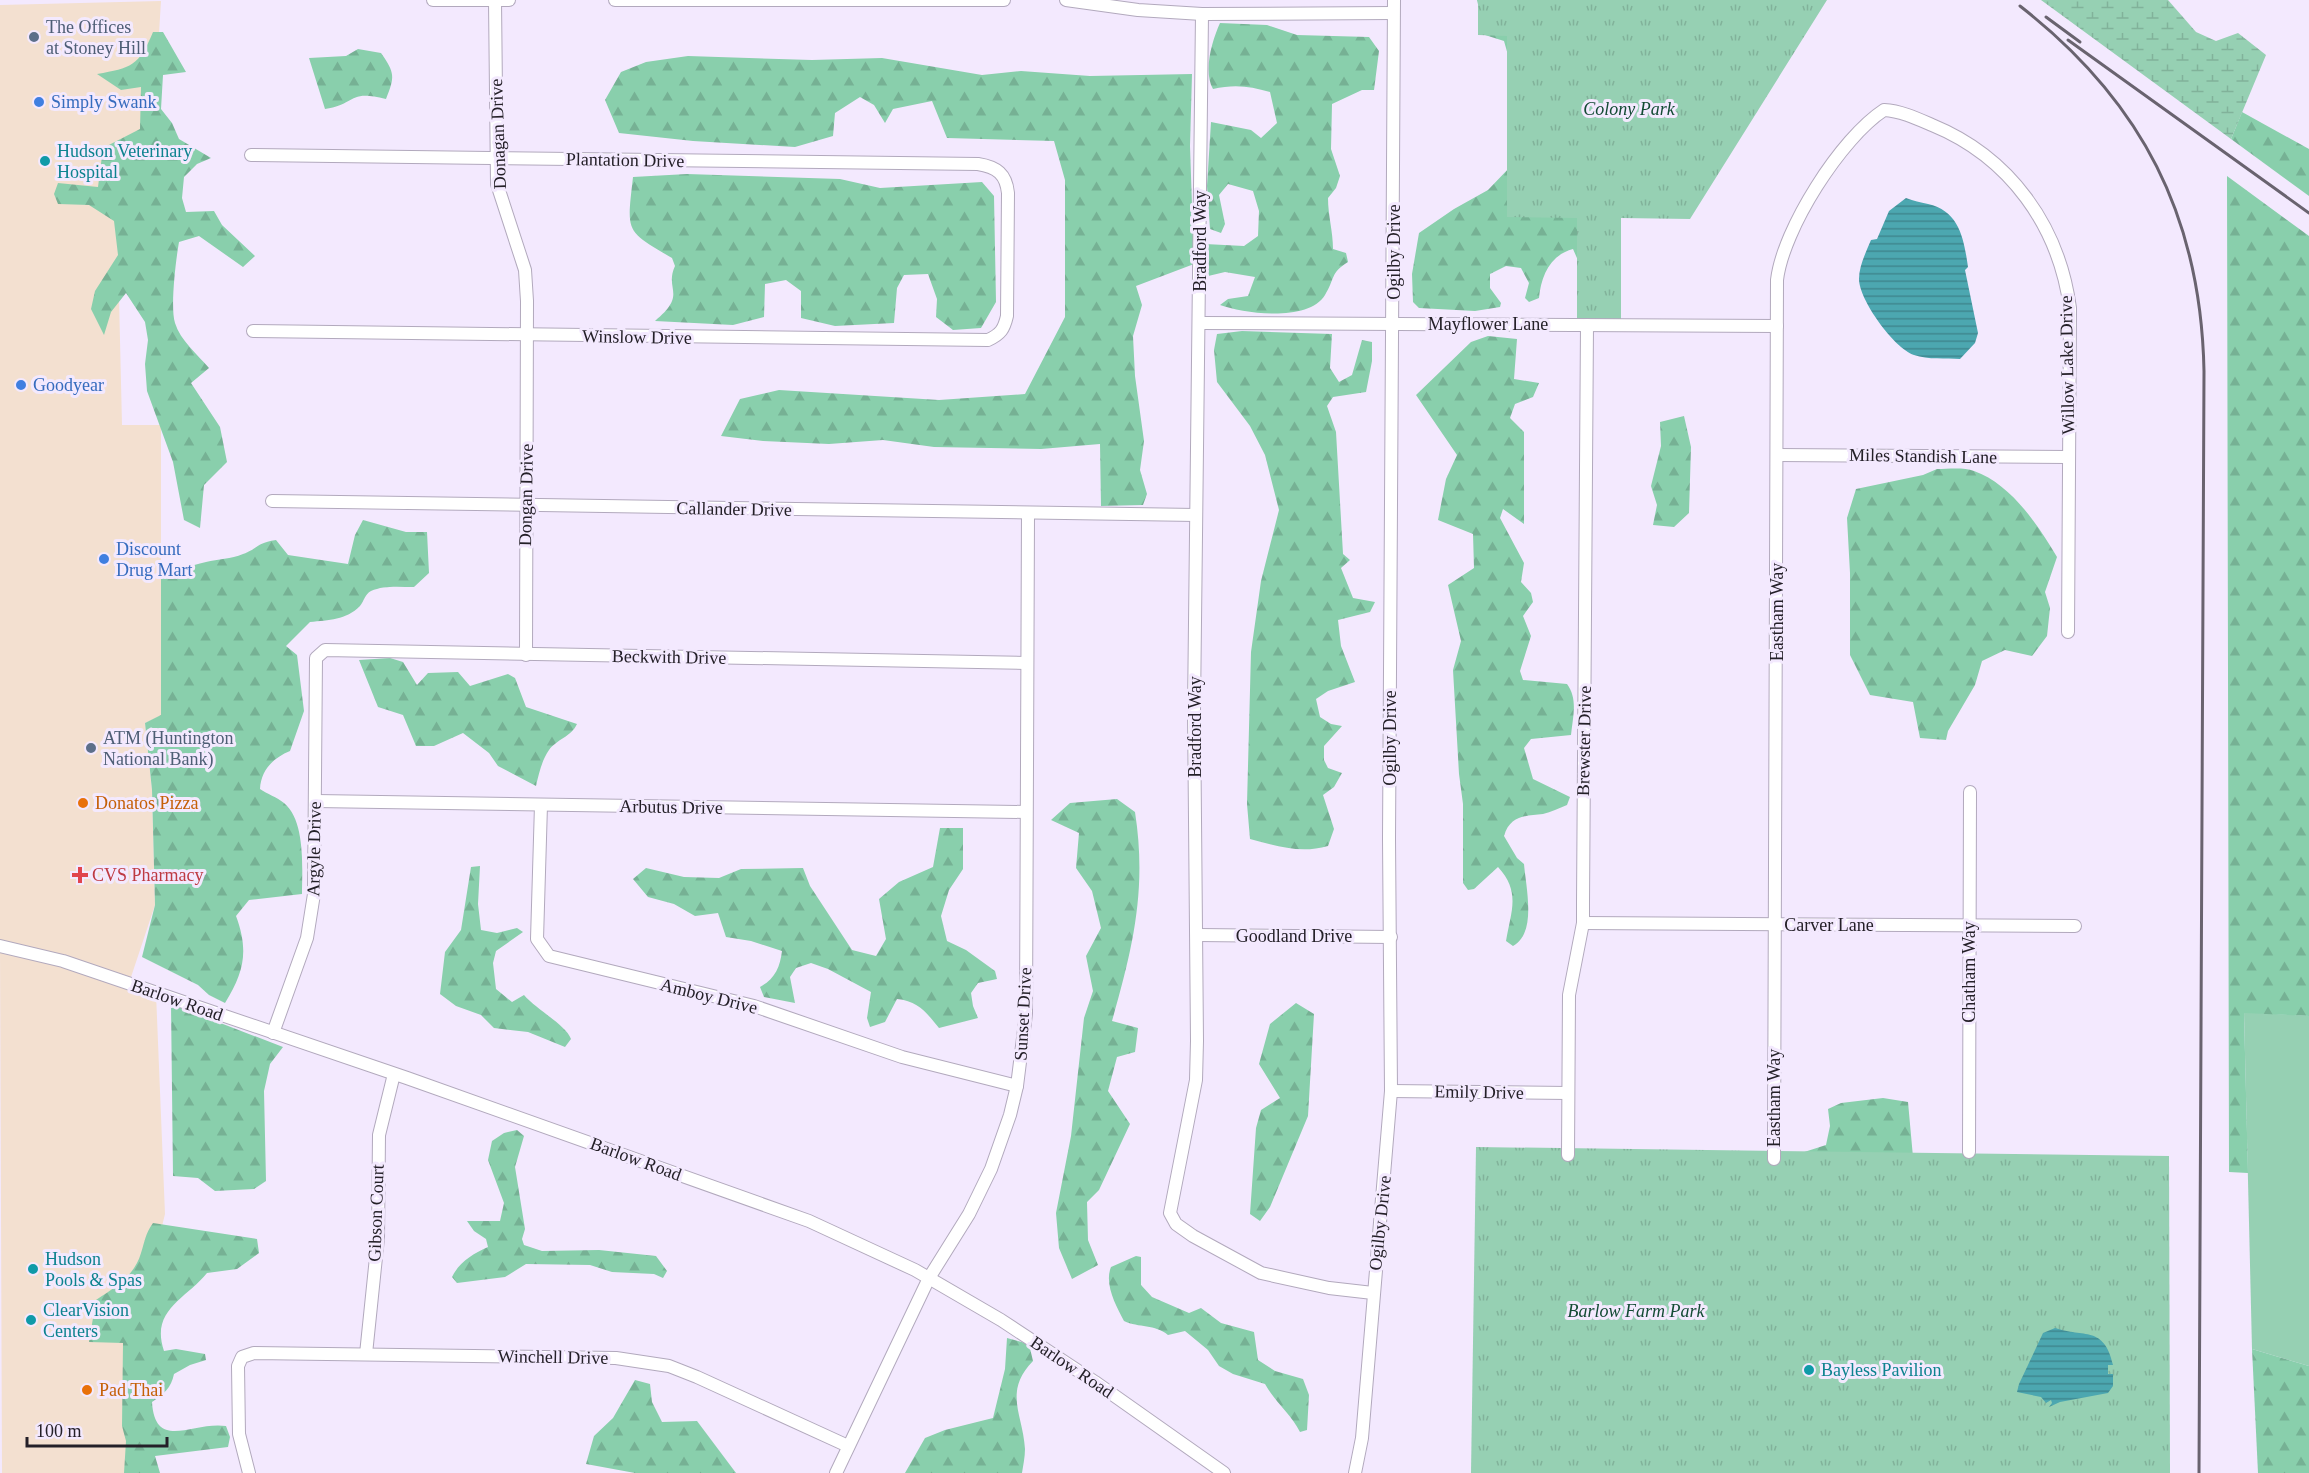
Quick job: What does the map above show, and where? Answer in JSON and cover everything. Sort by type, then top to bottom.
[{"type":"street","points":[[433,0],[509,0]]},
{"type":"street","points":[[615,0],[1004,0]]},
{"type":"street","points":[[1066,0],[1138,10],[1202,14],[1394,6]]},
{"type":"street","name":"Donagan Drive","points":[[495,1],[496,159],[499,191],[525,270],[527,334]]},
{"type":"street","name":"Ogilby Drive","points":[[1355,1473],[1362,1438],[1391,1091],[1389,832],[1394,324],[1394,6]]},
{"type":"street","name":"Bradford Way","points":[[1202,14],[1194,841],[1198,935],[1196,1080],[1172,1202],[1172,1218],[1193,1236],[1261,1273],[1329,1288],[1373,1293]]},
{"type":"street","name":"Eastham Way","points":[[1774,1159],[1778,269],[1792,229],[1855,136],[1884,110],[1893,111]]},
{"type":"street","name":"Willow Lake Drive","points":[[1893,111],[1942,129],[1971,145],[1998,166],[2034,207],[2048,231],[2060,262],[2070,308],[2067,457],[2068,632]]},
{"type":"street","name":"Plantation Drive","points":[[251,155],[978,164],[998,170],[1007,182],[1007,316]]},
{"type":"street","name":"Winslow Drive","points":[[253,332],[974,341],[988,340],[998,336],[1004,329],[1007,316]]},
{"type":"street","name":"Mayflower Lane","points":[[1200,323],[1777,326]]},
{"type":"street","name":"Brewster Drive","points":[[1568,1155],[1569,995],[1582,923],[1587,325]]},
{"type":"street","name":"Dongan Drive","points":[[526,655],[527,334]]},
{"type":"street","name":"Miles Standish Lane","points":[[1778,455],[2067,457]]},
{"type":"street","name":"Callander Drive","points":[[272,501],[1196,515]]},
{"type":"street","name":"Sunset Drive","points":[[836,1473],[928,1278],[980,1195],[1010,1115],[1017,1086],[1026,1014],[1028,514]]},
{"type":"street","name":"Beckwith Drive","points":[[316,658],[319,653],[331,649],[526,655],[1026,663]]},
{"type":"street","name":"Argyle Drive","points":[[273,1033],[312,916],[316,874],[316,658]]},
{"type":"street","name":"Chatham Way","points":[[1969,1152],[1970,792]]},
{"type":"street","name":"Arbutus Drive","points":[[316,801],[1026,812]]},
{"type":"street","name":"Amboy Drive","points":[[541,804],[537,939],[549,956],[754,1006],[902,1057],[1017,1086]]},
{"type":"street","name":"Carver Lane","points":[[1582,923],[2075,926]]},
{"type":"street","name":"Goodland Drive","points":[[1198,935],[1391,937]]},
{"type":"street","name":"Barlow Road","points":[[0,946],[63,961],[394,1074],[809,1221],[928,1278],[1001,1320],[1085,1375],[1224,1473]]},
{"type":"street","name":"Gibson Court","points":[[366,1354],[378,1238],[379,1135],[394,1074]]},
{"type":"street","name":"Emily Drive","points":[[1391,1091],[1568,1093]]},
{"type":"street","name":"Winchell Drive","points":[[249,1473],[241,1450],[238,1420],[238,1366],[242,1357],[254,1353],[616,1358],[648,1362],[709,1381],[848,1446]]},
{"type":"shaded area","points":[[161,1],[152,146],[117,212],[122,425],[161,425],[161,716],[145,723],[152,790],[155,905],[131,977],[0,942],[0,5]]},
{"type":"shaded area","points":[[0,946],[156,993],[165,1214],[142,1307],[129,1432],[128,1473],[2,1473]]},
{"type":"green space","points":[[1477,0],[1558,0],[1590,210],[1580,265],[1573,249],[1558,256],[1545,274],[1539,298],[1529,302],[1525,298],[1529,283],[1521,268],[1506,266],[1490,274],[1490,288],[1501,303],[1500,307],[1475,311],[1419,308],[1413,302],[1412,274],[1419,233],[1454,209],[1488,190],[1511,166],[1520,97],[1504,41],[1485,35]]},
{"type":"green space","name":"Colony Park","points":[[1478,0],[1827,0],[1690,219],[1621,218],[1621,325],[1577,325],[1577,218],[1507,217],[1507,36],[1478,35]]},
{"type":"green space","points":[[2041,0],[2168,0],[2196,32],[2216,41],[2238,33],[2266,55],[2231,139]]},
{"type":"green space","points":[[1220,23],[1267,25],[1297,35],[1369,37],[1379,51],[1374,90],[1362,90],[1332,104],[1331,149],[1340,176],[1336,188],[1328,198],[1329,211],[1333,249],[1346,253],[1348,262],[1335,273],[1325,295],[1317,304],[1305,309],[1260,313],[1220,305],[1228,299],[1248,296],[1255,277],[1225,272],[1204,277],[1205,244],[1244,246],[1258,236],[1259,211],[1253,191],[1228,184],[1219,195],[1225,224],[1221,233],[1210,229],[1207,186],[1211,122],[1251,130],[1261,138],[1277,123],[1270,92],[1242,86],[1213,89],[1210,82],[1209,65],[1214,38]]},
{"type":"green space","points":[[153,32],[163,32],[186,72],[163,75],[161,109],[172,123],[179,139],[211,158],[197,164],[184,177],[182,198],[186,212],[214,211],[222,225],[255,256],[243,267],[199,236],[179,242],[173,295],[175,323],[185,341],[209,368],[191,383],[220,427],[227,462],[204,485],[200,528],[184,520],[173,462],[147,391],[145,364],[148,340],[145,322],[126,293],[111,312],[104,335],[91,309],[95,291],[118,255],[114,221],[89,205],[58,204],[54,194],[58,183],[98,187],[103,148],[140,129],[141,87],[121,90],[97,74],[118,70],[132,64],[143,52]]},
{"type":"green space","points":[[358,49],[381,53],[389,66],[392,80],[386,99],[364,96],[325,109],[309,58],[346,56]]},
{"type":"green space","points":[[688,56],[812,60],[882,58],[982,75],[1021,71],[1090,76],[1192,74],[1190,146],[1194,264],[1136,286],[1142,305],[1133,336],[1135,376],[1144,441],[1140,470],[1147,494],[1143,505],[1101,506],[1100,444],[1041,449],[934,447],[883,440],[829,444],[763,441],[721,436],[740,399],[779,390],[939,400],[1025,394],[1065,317],[1065,180],[1054,141],[947,138],[932,101],[893,109],[885,123],[874,105],[860,97],[835,113],[833,136],[795,147],[693,141],[619,133],[605,100],[621,72],[646,62]]},
{"type":"green space","points":[[2242,112],[2309,149],[2309,196],[2231,139]]},
{"type":"green space","points":[[687,174],[840,179],[880,188],[982,182],[994,196],[996,302],[981,328],[953,330],[936,317],[937,299],[928,274],[904,275],[897,288],[894,323],[835,326],[801,318],[801,291],[786,280],[765,284],[764,317],[733,325],[655,321],[665,312],[673,298],[672,274],[675,266],[672,258],[637,235],[632,228],[630,209],[633,177]]},
{"type":"green space","points":[[2227,176],[2309,236],[2309,1016],[2244,1013],[2248,1173],[2229,1172]]},
{"type":"green space","points":[[1242,331],[1332,334],[1330,368],[1339,382],[1352,375],[1362,340],[1372,342],[1372,361],[1366,392],[1333,397],[1327,406],[1336,432],[1343,554],[1350,560],[1341,568],[1353,598],[1375,602],[1370,612],[1338,620],[1341,646],[1355,682],[1328,691],[1316,699],[1320,717],[1331,724],[1342,726],[1324,746],[1324,760],[1328,768],[1342,773],[1334,787],[1323,795],[1334,829],[1328,846],[1318,848],[1289,848],[1250,839],[1247,804],[1251,652],[1261,581],[1279,510],[1265,455],[1250,426],[1217,382],[1214,350],[1217,334]]},
{"type":"green space","points":[[1488,336],[1517,339],[1514,379],[1539,383],[1533,397],[1515,404],[1510,418],[1524,432],[1524,524],[1503,509],[1500,518],[1524,563],[1521,582],[1531,593],[1533,602],[1523,616],[1531,636],[1520,671],[1523,680],[1567,684],[1574,702],[1571,735],[1531,739],[1524,748],[1533,779],[1570,797],[1567,805],[1546,813],[1514,820],[1504,836],[1517,858],[1524,864],[1528,897],[1528,921],[1525,931],[1513,946],[1506,941],[1512,911],[1512,893],[1510,885],[1498,867],[1474,889],[1468,890],[1463,883],[1463,804],[1453,670],[1461,641],[1448,585],[1474,568],[1473,534],[1438,520],[1446,479],[1457,455],[1416,395],[1471,342]]},
{"type":"green space","points":[[1684,416],[1691,447],[1689,513],[1674,527],[1653,525],[1657,505],[1651,486],[1661,446],[1660,422]]},
{"type":"green space","points":[[1937,469],[1970,470],[2000,485],[2012,495],[2032,519],[2057,557],[2045,592],[2050,608],[2047,636],[2032,656],[2005,650],[1982,661],[1975,685],[1948,731],[1946,740],[1920,738],[1913,702],[1870,695],[1850,655],[1847,518],[1856,489],[1923,475]]},
{"type":"green space","points":[[363,520],[406,532],[427,532],[429,573],[414,587],[387,587],[371,591],[355,611],[343,617],[310,622],[286,646],[297,655],[304,711],[290,751],[278,757],[265,770],[260,789],[284,803],[296,821],[301,846],[302,894],[249,900],[236,916],[242,940],[243,961],[237,981],[225,1003],[209,995],[198,985],[142,957],[155,905],[152,790],[145,723],[161,715],[161,572],[238,556],[276,540],[288,555],[348,564],[355,535]]},
{"type":"green space","points":[[390,658],[403,662],[417,685],[428,673],[458,672],[470,686],[508,674],[515,678],[526,707],[577,724],[549,750],[536,786],[498,766],[489,753],[463,733],[434,746],[416,746],[403,715],[378,707],[359,660]]},
{"type":"green space","points":[[1117,799],[1135,812],[1139,892],[1132,943],[1112,1021],[1138,1028],[1135,1052],[1117,1057],[1108,1091],[1130,1124],[1099,1190],[1087,1202],[1088,1240],[1098,1265],[1072,1279],[1059,1248],[1056,1213],[1071,1136],[1084,1018],[1093,991],[1086,956],[1101,928],[1092,891],[1076,868],[1079,833],[1051,820],[1070,803]]},
{"type":"green space","points":[[940,828],[963,828],[963,869],[949,890],[941,916],[947,941],[966,950],[995,971],[997,979],[978,983],[971,993],[978,1018],[939,1028],[926,1012],[916,1005],[897,999],[885,1022],[870,1027],[867,1018],[871,992],[828,969],[811,963],[796,968],[790,977],[795,1003],[764,997],[760,987],[776,972],[782,951],[751,941],[726,937],[718,913],[695,916],[674,904],[648,897],[633,879],[646,868],[684,877],[719,878],[741,869],[803,868],[810,886],[852,950],[876,956],[886,939],[879,899],[899,882],[933,867]]},
{"type":"green space","points":[[480,866],[478,904],[481,930],[497,933],[517,928],[523,932],[496,951],[493,963],[496,989],[512,1002],[524,995],[568,1034],[571,1039],[565,1047],[528,1032],[494,1028],[481,1015],[456,1006],[440,994],[445,952],[461,930],[471,867]]},
{"type":"green space","points":[[1296,1003],[1314,1014],[1308,1116],[1270,1207],[1260,1221],[1250,1214],[1256,1128],[1261,1110],[1280,1098],[1259,1064],[1270,1024]]},
{"type":"green space","points":[[171,1004],[283,1047],[270,1064],[264,1091],[266,1181],[254,1189],[215,1191],[198,1178],[173,1176]]},
{"type":"green space","points":[[2244,1012],[2309,1016],[2309,1366],[2252,1349]]},
{"type":"green space","points":[[1883,1098],[1908,1102],[1913,1157],[1798,1154],[1826,1145],[1830,1126],[1828,1109],[1841,1103]]},
{"type":"green space","points":[[517,1130],[524,1136],[515,1167],[525,1229],[522,1239],[524,1245],[542,1251],[599,1250],[656,1256],[667,1271],[663,1278],[654,1274],[612,1272],[590,1265],[526,1264],[505,1277],[457,1283],[452,1277],[463,1262],[488,1247],[486,1239],[474,1231],[467,1221],[500,1221],[504,1203],[488,1160],[492,1141],[504,1133]]},
{"type":"green space","name":"Barlow Farm Park","points":[[1476,1147],[2169,1156],[2170,1473],[1471,1473]]},
{"type":"green space","points":[[153,1223],[257,1239],[259,1253],[237,1269],[207,1273],[172,1306],[162,1325],[161,1337],[164,1351],[176,1349],[205,1354],[206,1360],[190,1365],[174,1374],[166,1390],[152,1402],[155,1417],[160,1426],[168,1430],[226,1426],[230,1437],[228,1447],[155,1456],[160,1473],[124,1473],[126,1441],[122,1426],[123,1343],[89,1342],[96,1300],[123,1281],[134,1269]]},
{"type":"green space","points":[[1136,1256],[1141,1257],[1141,1285],[1152,1297],[1189,1313],[1201,1308],[1221,1323],[1254,1332],[1258,1360],[1275,1371],[1303,1379],[1309,1395],[1307,1430],[1300,1432],[1265,1384],[1233,1374],[1219,1366],[1208,1350],[1185,1331],[1168,1335],[1158,1329],[1124,1321],[1112,1295],[1109,1274],[1111,1267]]},
{"type":"green space","points":[[1007,1338],[1029,1344],[1033,1361],[1024,1372],[1017,1393],[1025,1449],[1022,1473],[905,1473],[925,1438],[945,1430],[993,1418],[1005,1369]]},
{"type":"green space","points":[[2252,1349],[2309,1366],[2309,1473],[2258,1473]]},
{"type":"green space","points":[[635,1380],[650,1384],[652,1402],[662,1422],[697,1421],[736,1473],[635,1473],[586,1464],[594,1436],[613,1418]]},
{"type":"water","points":[[1906,198],[1939,208],[1947,213],[1954,220],[1962,237],[1968,267],[1965,270],[1978,333],[1975,343],[1960,359],[1925,358],[1906,351],[1879,322],[1861,288],[1860,269],[1871,240],[1877,239],[1889,211]]},
{"type":"water","points":[[2055,1328],[2092,1335],[2104,1344],[2113,1365],[2108,1365],[2108,1374],[2113,1374],[2113,1386],[2108,1393],[2060,1402],[2049,1407],[2051,1400],[2046,1403],[2041,1397],[2017,1392],[2043,1333]]},
{"type":"railway","points":[[2020,6],[2063,43],[2100,81],[2131,123],[2157,166],[2177,213],[2191,262],[2200,315],[2204,371],[2199,1473]]},
{"type":"railway","points":[[2046,17],[2080,42]]},
{"type":"railway","points":[[2068,40],[2309,213]]},
{"type":"place","name":"The Offices at Stoney Hill","points":[[34,37]]},
{"type":"place","name":"Simply Swank","points":[[39,102]]},
{"type":"place","name":"Hudson Veterinary Hospital","points":[[45,161]]},
{"type":"place","name":"Goodyear","points":[[21,385]]},
{"type":"place","name":"Discount Drug Mart","points":[[104,559]]},
{"type":"place","name":"ATM (Huntington National Bank)","points":[[91,748]]},
{"type":"place","name":"Donatos Pizza","points":[[83,803]]},
{"type":"place","name":"CVS Pharmacy","points":[[80,875]]},
{"type":"place","name":"Hudson Pools & Spas","points":[[33,1269]]},
{"type":"place","name":"ClearVision Centers","points":[[31,1320]]},
{"type":"place","name":"Bayless Pavilion","points":[[1809,1370]]},
{"type":"place","name":"Pad Thai","points":[[87,1390]]}]
